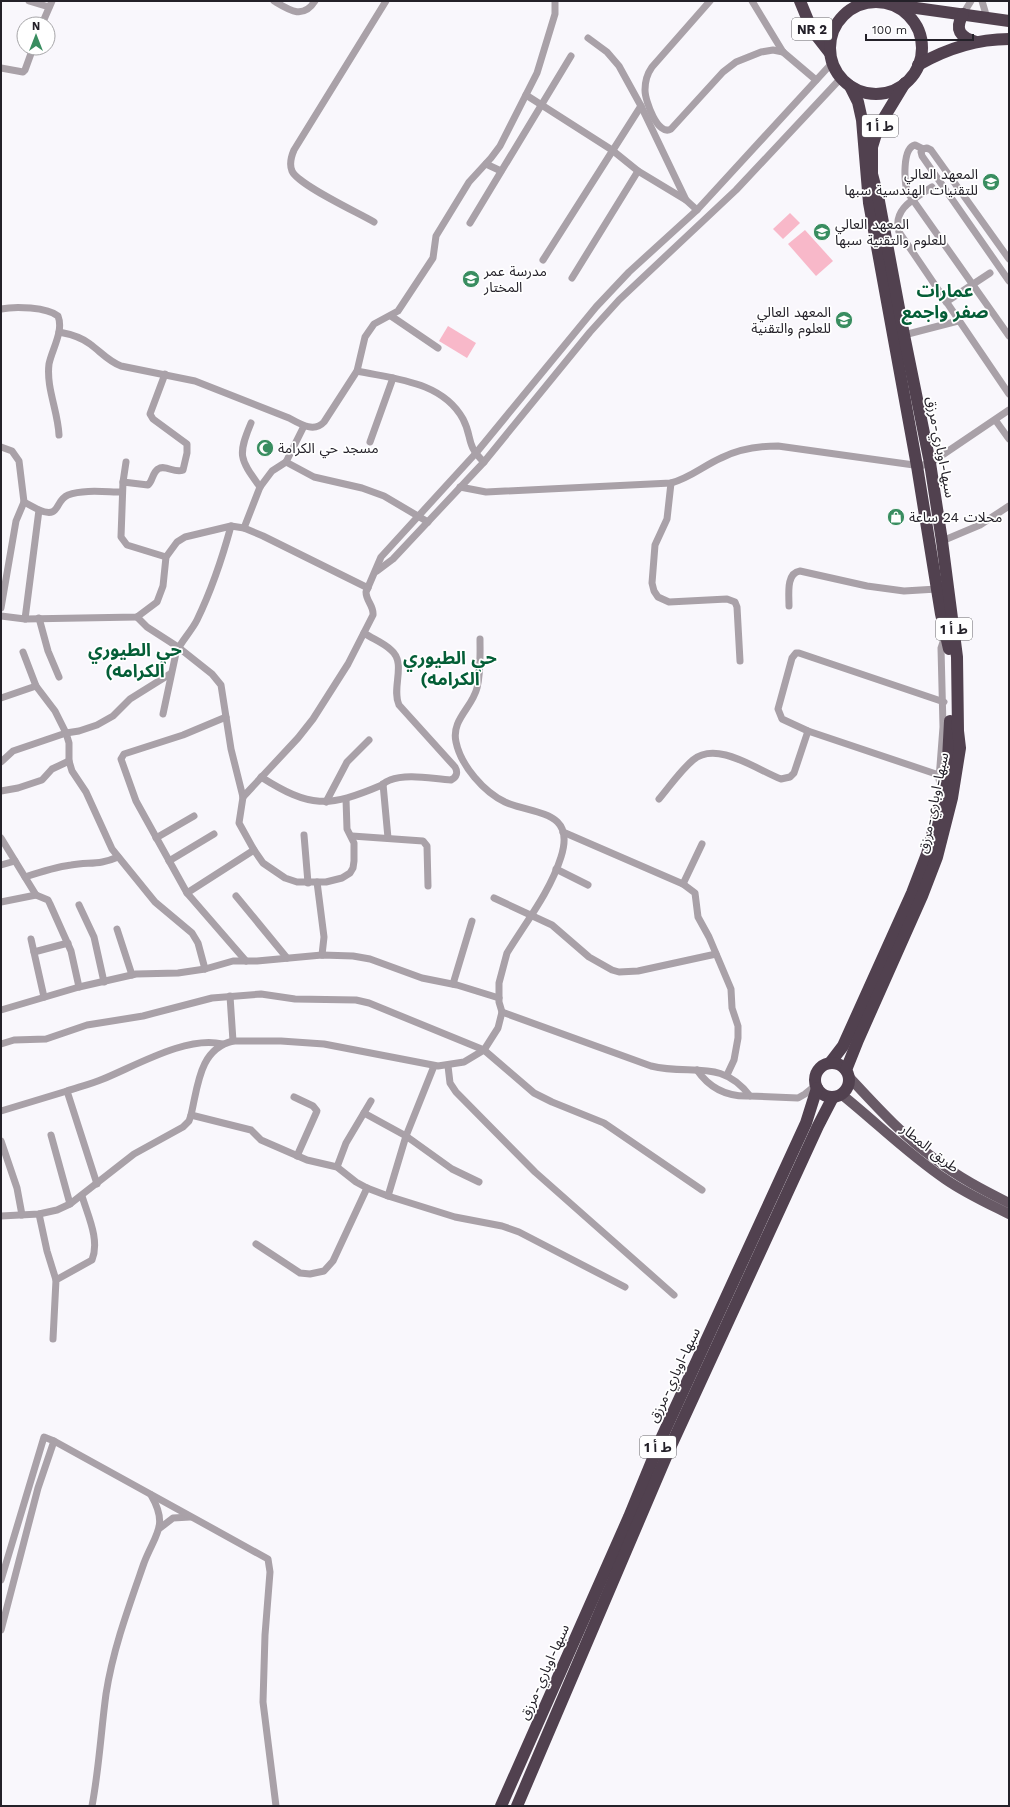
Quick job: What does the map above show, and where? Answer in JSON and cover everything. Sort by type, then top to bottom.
[{"type":"highway","name":"NR 2","points":[[800,1],[812,30],[831,58]]},
{"type":"highway","points":[[886,3],[906,13],[915,24],[922,44],[918,65],[915,72],[905,83],[894,90],[881,93],[868,93],[850,86],[841,78],[831,58],[832,34],[841,18],[856,7],[873,2],[886,3],[1009,21]]},
{"type":"highway","points":[[963,14],[958,24],[961,34],[968,40],[976,42]]},
{"type":"highway","points":[[918,65],[944,52],[976,42],[1009,39]]},
{"type":"highway","name":"سبها-اوباري-مرزق","points":[[830,1063],[843,1046],[912,893],[933,835],[943,795],[949,760],[951,705],[950,656],[941,614],[917,466],[869,203],[869,174],[872,147],[882,121],[905,83]]},
{"type":"highway","name":"سبها-اوباري-مرزق","points":[[847,1074],[927,883],[943,838],[952,798],[960,748],[958,731],[958,674],[942,541],[930,463],[904,335],[880,201],[869,174],[862,120],[858,102],[850,86]]},
{"type":"highway","points":[[830,1063],[839,1064],[847,1074],[847,1087],[837,1095],[826,1096],[816,1087],[816,1072],[822,1066],[830,1063]]},
{"type":"highway","name":"سبها-اوباري-مرزق","points":[[501,1806],[629,1517],[661,1440],[806,1123],[816,1087]]},
{"type":"highway","name":"سبها-اوباري-مرزق","points":[[517,1806],[669,1450],[818,1126],[837,1095]]},
{"type":"highway","points":[[661,1440],[669,1450]]},
{"type":"main road","name":"طريق المطار","points":[[847,1074],[890,1120],[935,1160],[972,1184],[1009,1203]]},
{"type":"main road","name":"طريق المطار","points":[[837,1095],[867,1115],[914,1156],[946,1180],[967,1193],[1009,1214]]},
{"type":"street","points":[[29,1],[50,4],[45,16]]},
{"type":"street","points":[[274,1],[288,10],[299,12],[310,8],[315,1]]},
{"type":"street","points":[[374,222],[302,182],[293,173],[290,164],[294,150],[386,1]]},
{"type":"street","points":[[58,332],[80,338],[112,362],[121,366],[195,381],[289,418],[304,426],[312,427],[322,424],[357,371],[365,337],[374,324],[398,311],[431,261],[434,255],[436,236],[469,182],[500,146],[537,73],[543,56],[555,14],[554,1],[547,1]]},
{"type":"street","points":[[710,1],[652,67],[647,75],[645,89],[647,103],[663,130],[667,131],[671,129],[723,72],[736,62],[761,52],[773,50],[783,52]]},
{"type":"street","points":[[752,1],[783,52],[816,80]]},
{"type":"street","points":[[963,14],[971,1]]},
{"type":"street","points":[[982,1],[987,18]]},
{"type":"street","points":[[588,38],[607,52],[616,62],[641,106],[686,200]]},
{"type":"street","points":[[1,68],[23,72],[30,56]]},
{"type":"street","points":[[470,223],[571,56]]},
{"type":"street","points":[[243,797],[314,719],[348,664],[372,619],[374,612],[366,598],[368,588],[377,571],[381,557],[476,453],[612,289],[697,210],[726,180],[816,80],[831,58]]},
{"type":"street","points":[[377,571],[393,559],[484,462],[590,332],[619,300],[736,190],[841,78]]},
{"type":"street","points":[[526,95],[612,150],[638,171],[686,200],[697,210]]},
{"type":"street","points":[[543,260],[641,106]]},
{"type":"street","points":[[1000,268],[1009,260],[931,150],[928,148],[923,149],[915,145],[910,147],[908,151],[905,181],[908,193],[974,284],[1009,336]]},
{"type":"street","points":[[923,149],[921,152],[922,156],[1009,281]]},
{"type":"street","points":[[486,164],[501,171]]},
{"type":"street","points":[[572,278],[638,171]]},
{"type":"street","points":[[726,180],[736,190]]},
{"type":"street","points":[[932,186],[904,205],[899,213],[897,222],[899,232],[1009,394]]},
{"type":"street","points":[[946,302],[990,273]]},
{"type":"street","points":[[1,309],[11,307],[46,310],[54,313],[59,320],[58,332],[49,364],[51,392],[57,414],[59,435]]},
{"type":"street","points":[[391,316],[438,348]]},
{"type":"street","points":[[904,335],[958,321]]},
{"type":"street","points":[[357,371],[419,384],[433,390],[445,398],[455,407],[463,419],[471,447],[484,462]]},
{"type":"street","points":[[123,482],[148,486],[158,469],[162,467],[178,472],[183,470],[187,454],[187,444],[153,419],[150,414],[165,374]]},
{"type":"street","points":[[370,442],[393,378]]},
{"type":"street","points":[[460,487],[486,492],[671,483],[688,477],[720,458],[736,451],[764,446],[778,446],[917,466],[930,463],[996,421],[1009,410]]},
{"type":"street","points":[[996,421],[1009,439]]},
{"type":"street","points":[[251,423],[244,439],[241,455],[246,468],[260,487]]},
{"type":"street","points":[[244,528],[260,487],[272,471],[286,462],[304,426]]},
{"type":"street","points":[[1,447],[12,451],[19,461],[24,502],[16,521],[1,608]]},
{"type":"street","points":[[126,462],[122,492],[120,530],[123,541],[127,545],[166,557]]},
{"type":"street","points":[[286,462],[314,477],[362,488],[384,496],[428,522]]},
{"type":"street","points":[[671,483],[667,518],[655,545],[652,583],[654,591],[658,597],[669,602],[727,600],[734,602],[737,607],[740,661]]},
{"type":"street","points":[[24,502],[47,514],[53,512],[65,497],[69,495],[86,492],[122,492]]},
{"type":"street","points":[[942,541],[980,525],[1009,506]]},
{"type":"street","points":[[25,619],[39,510]]},
{"type":"street","points":[[163,714],[170,674],[178,647],[190,633],[210,594],[219,570],[231,526]]},
{"type":"street","points":[[1,616],[25,619],[136,617],[156,602],[161,593],[166,557],[177,542],[185,537],[231,526],[244,528],[368,588]]},
{"type":"street","points":[[789,606],[790,579],[797,571],[867,586],[904,591],[937,589]]},
{"type":"street","points":[[136,617],[147,627],[178,647],[217,679],[224,693],[226,718],[243,797],[239,823],[263,863],[275,872],[297,882],[308,883],[336,880],[350,873],[353,868],[354,861],[354,843],[352,836],[347,829],[346,799]]},
{"type":"street","points":[[39,618],[44,637],[59,677]]},
{"type":"street","points":[[261,777],[294,796],[309,801],[326,802],[346,799],[390,780],[404,778],[451,780],[456,776],[457,773],[455,767],[399,704],[396,694],[398,667],[396,655],[387,646],[364,633]]},
{"type":"street","points":[[943,795],[939,784],[944,702],[941,648],[947,637]]},
{"type":"street","points":[[1,1216],[39,1214],[57,1210],[70,1204],[134,1154],[184,1127],[189,1121],[191,1115],[205,1061],[215,1048],[222,1044],[233,1041],[281,1041],[324,1044],[434,1066],[448,1066],[464,1062],[484,1050],[498,1028],[502,1012],[499,998],[499,983],[507,953],[544,893],[556,869],[563,850],[563,832],[557,822],[547,814],[513,805],[491,792],[472,774],[458,749],[456,742],[456,727],[472,701],[478,687],[480,639]]},
{"type":"street","points":[[23,652],[36,686],[56,712],[66,733],[69,743],[69,761],[72,771],[86,792],[118,858],[156,902],[192,933],[198,943],[205,969]]},
{"type":"street","points":[[939,775],[808,731],[784,720],[778,712],[792,658],[796,653],[944,702]]},
{"type":"street","points":[[1,762],[14,751],[66,733],[85,730],[106,721],[130,699],[170,674]]},
{"type":"street","points":[[1,698],[36,686]]},
{"type":"street","points":[[226,718],[196,731],[131,752],[122,757],[123,767],[130,788],[187,893],[246,961]]},
{"type":"street","points":[[659,799],[694,759],[710,752],[726,755],[778,778],[787,778],[794,773],[808,731]]},
{"type":"street","points":[[326,802],[347,762],[369,740]]},
{"type":"street","points":[[1,791],[42,780],[52,769],[69,761]]},
{"type":"street","points":[[383,784],[388,838]]},
{"type":"street","points":[[156,838],[194,816]]},
{"type":"street","points":[[563,832],[682,884],[695,892],[698,917],[731,989],[732,1008],[738,1030],[735,1055],[727,1075]]},
{"type":"street","points":[[169,861],[214,834]]},
{"type":"street","points":[[304,835],[308,883]]},
{"type":"street","points":[[352,836],[419,840],[425,843],[427,846],[428,886]]},
{"type":"street","points":[[1,838],[36,894],[48,900],[68,943],[79,987]]},
{"type":"street","points":[[682,884],[702,844]]},
{"type":"street","points":[[187,893],[254,850]]},
{"type":"street","points":[[25,877],[57,868],[82,864],[98,864],[118,858]]},
{"type":"street","points":[[1,865],[14,860]]},
{"type":"street","points":[[556,869],[588,885]]},
{"type":"street","points":[[317,882],[324,937],[322,955]]},
{"type":"street","points":[[1,902],[36,894]]},
{"type":"street","points":[[236,896],[286,958]]},
{"type":"street","points":[[494,898],[531,914],[558,929],[597,962],[619,972],[638,971],[716,954]]},
{"type":"street","points":[[79,905],[92,930],[104,982]]},
{"type":"street","points":[[453,984],[472,921]]},
{"type":"street","points":[[117,929],[132,975]]},
{"type":"street","points":[[31,939],[44,996]]},
{"type":"street","points":[[34,952],[68,943]]},
{"type":"street","points":[[1,1009],[44,996],[132,975],[144,973],[178,974],[205,969],[233,961],[322,955],[370,958],[422,978],[453,984],[499,998]]},
{"type":"street","points":[[1,1044],[14,1040],[46,1038],[88,1025],[143,1016],[212,998],[261,994],[295,999],[356,1000],[369,1003],[484,1050],[534,1093],[604,1123],[702,1190]]},
{"type":"street","points":[[230,996],[233,1041]]},
{"type":"street","points":[[502,1012],[651,1066],[676,1071],[712,1071],[727,1075],[740,1084],[750,1096]]},
{"type":"street","points":[[1,1111],[100,1080],[140,1062],[189,1044],[215,1042],[222,1044]]},
{"type":"street","points":[[388,1196],[406,1136],[434,1066]]},
{"type":"street","points":[[448,1066],[450,1084],[461,1097],[536,1172],[674,1295]]},
{"type":"street","points":[[697,1070],[709,1084],[724,1093],[733,1095],[798,1098],[816,1087]]},
{"type":"street","points":[[67,1091],[97,1184]]},
{"type":"street","points":[[294,1097],[313,1106],[317,1112],[297,1156]]},
{"type":"street","points":[[337,1167],[346,1143],[371,1101]]},
{"type":"street","points":[[364,1113],[406,1136],[452,1169],[479,1182]]},
{"type":"street","points":[[191,1115],[251,1130],[261,1140],[297,1156],[337,1167],[367,1188],[388,1196],[455,1217],[502,1226],[519,1232],[625,1287]]},
{"type":"street","points":[[51,1135],[70,1204]]},
{"type":"street","points":[[1,1141],[17,1188],[22,1215]]},
{"type":"street","points":[[256,1244],[300,1273],[310,1274],[324,1271],[333,1261],[367,1188]]},
{"type":"street","points":[[56,1280],[92,1260],[95,1251],[95,1242],[82,1196]]},
{"type":"street","points":[[39,1214],[47,1251],[56,1280],[53,1340]]},
{"type":"street","points":[[1,1580],[44,1437],[54,1441],[268,1559],[270,1564],[265,1635],[264,1702],[276,1806]]},
{"type":"street","points":[[1,1630],[38,1488],[54,1441]]},
{"type":"street","points":[[92,1806],[106,1693],[122,1625],[148,1554],[160,1528],[160,1512],[151,1495]]},
{"type":"street","points":[[160,1528],[173,1518],[194,1518]]},
{"type":"shaded area","points":[[790,213],[800,223],[783,239],[773,229]]},
{"type":"shaded area","points":[[805,230],[833,261],[816,276],[788,244]]},
{"type":"shaded area","points":[[448,326],[476,343],[467,358],[439,341]]},
{"type":"place","name":"المعهد العالي للتقنيات الهندسية سبها","points":[[991,182]]},
{"type":"place","name":"المعهد العالي للعلوم والتقنية سبها","points":[[822,232]]},
{"type":"place","name":"مدرسة عمر المختار","points":[[471,279]]},
{"type":"place","name":"المعهد العالي للعلوم والتقنية","points":[[844,320]]},
{"type":"place","name":"مسجد حي الكرامة","points":[[265,448]]},
{"type":"place","name":"محلات 24 ساعة","points":[[896,517]]},
{"type":"district","name":"عمارات صفر واجمع","points":[[945,300]]},
{"type":"district","name":"حي الطيوري (الكرامه","points":[[135,659]]},
{"type":"district","name":"حي الطيوري (الكرامه","points":[[450,667]]}]
